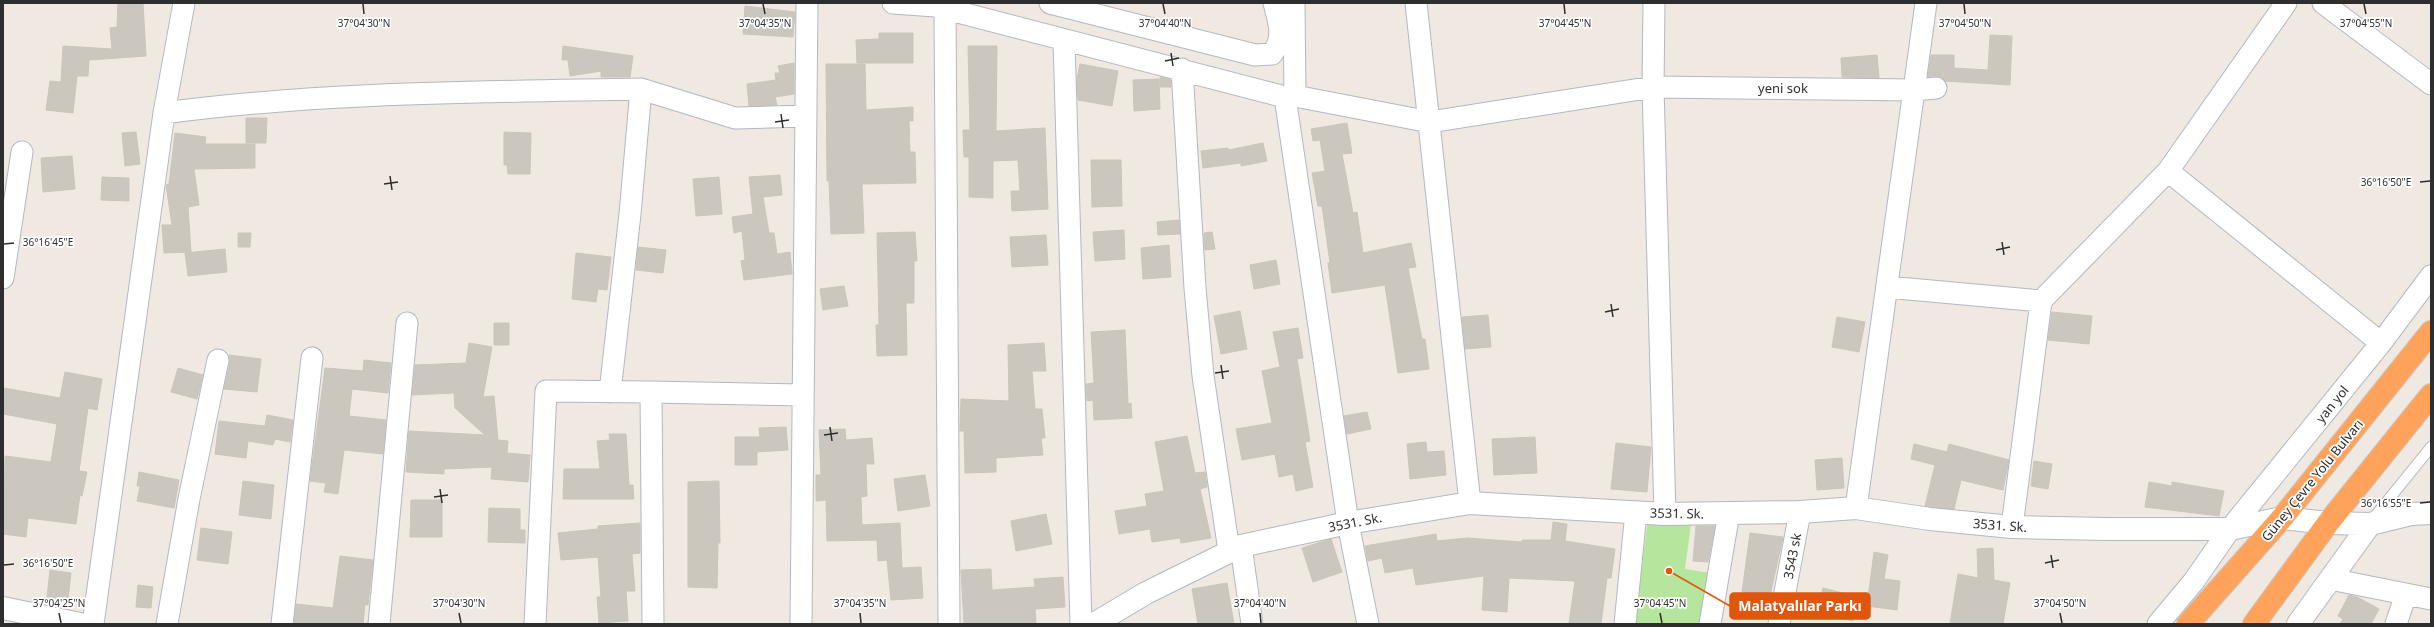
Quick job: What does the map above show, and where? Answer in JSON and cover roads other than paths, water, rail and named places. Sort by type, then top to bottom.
[{"type":"highway","name":"Güney Çevre Yolu Bulvarı","points":[[2188,624],[2282,518],[2431,332]]},
{"type":"highway","points":[[2254,624],[2328,523],[2431,395]]},
{"type":"street","points":[[93,624],[164,113],[184,3]]},
{"type":"street","points":[[801,624],[807,3]]},
{"type":"street","name":"yeni sok","points":[[893,3],[945,8],[1064,40],[1290,97],[1430,122],[1653,87],[1914,90],[1936,88]]},
{"type":"street","points":[[1050,3],[1255,55],[1272,54],[1278,46],[1282,33],[1274,3]]},
{"type":"street","points":[[1294,3],[1290,97],[1348,523],[1368,624]]},
{"type":"street","points":[[1416,3],[1470,503]]},
{"type":"street","points":[[1654,3],[1653,87],[1665,514]]},
{"type":"street","points":[[1856,508],[1926,3]]},
{"type":"street","points":[[2012,527],[2041,301],[2168,171],[2286,3]]},
{"type":"street","points":[[2323,3],[2431,84]]},
{"type":"street","points":[[945,8],[949,624]]},
{"type":"street","points":[[1064,40],[1081,624]]},
{"type":"street","points":[[1182,69],[1195,296],[1203,376],[1235,549],[1252,624]]},
{"type":"street","points":[[164,113],[226,105],[452,92],[641,89],[735,118],[806,116]]},
{"type":"street","points":[[610,392],[630,214],[641,89]]},
{"type":"street","points":[[3,278],[22,152]]},
{"type":"street","points":[[2168,171],[2381,343]]},
{"type":"street","name":"yan yol","points":[[2158,624],[2194,581],[2230,529],[2381,343],[2431,276]]},
{"type":"street","points":[[1887,287],[2041,301]]},
{"type":"street","points":[[379,624],[406,323]]},
{"type":"street","points":[[282,624],[312,358]]},
{"type":"street","points":[[167,624],[189,498],[218,360]]},
{"type":"street","points":[[535,624],[546,391],[803,395]]},
{"type":"street","points":[[651,392],[653,624]]},
{"type":"street","name":"3531. Sk.","points":[[1094,624],[1146,593],[1235,549],[1348,523],[1470,503],[1665,514],[1800,512],[1856,508],[1930,519],[2012,527],[2230,529],[2282,518],[2328,523],[2370,524],[2411,514],[2431,513]]},
{"type":"street","points":[[1625,624],[1636,512]]},
{"type":"street","name":"3543 sk","points":[[1779,624],[1800,512]]},
{"type":"street","points":[[1710,624],[1729,513]]},
{"type":"street","points":[[2298,624],[2370,524]]},
{"type":"street","points":[[2330,580],[2431,599]]},
{"type":"street","points":[[2396,624],[2406,594]]},
{"type":"street","points":[[11,614],[80,624]]},
{"type":"lane","points":[[2370,524],[2431,448]]},
{"type":"place","name":"Malatyalılar Parkı","points":[[1669,571]]}]
